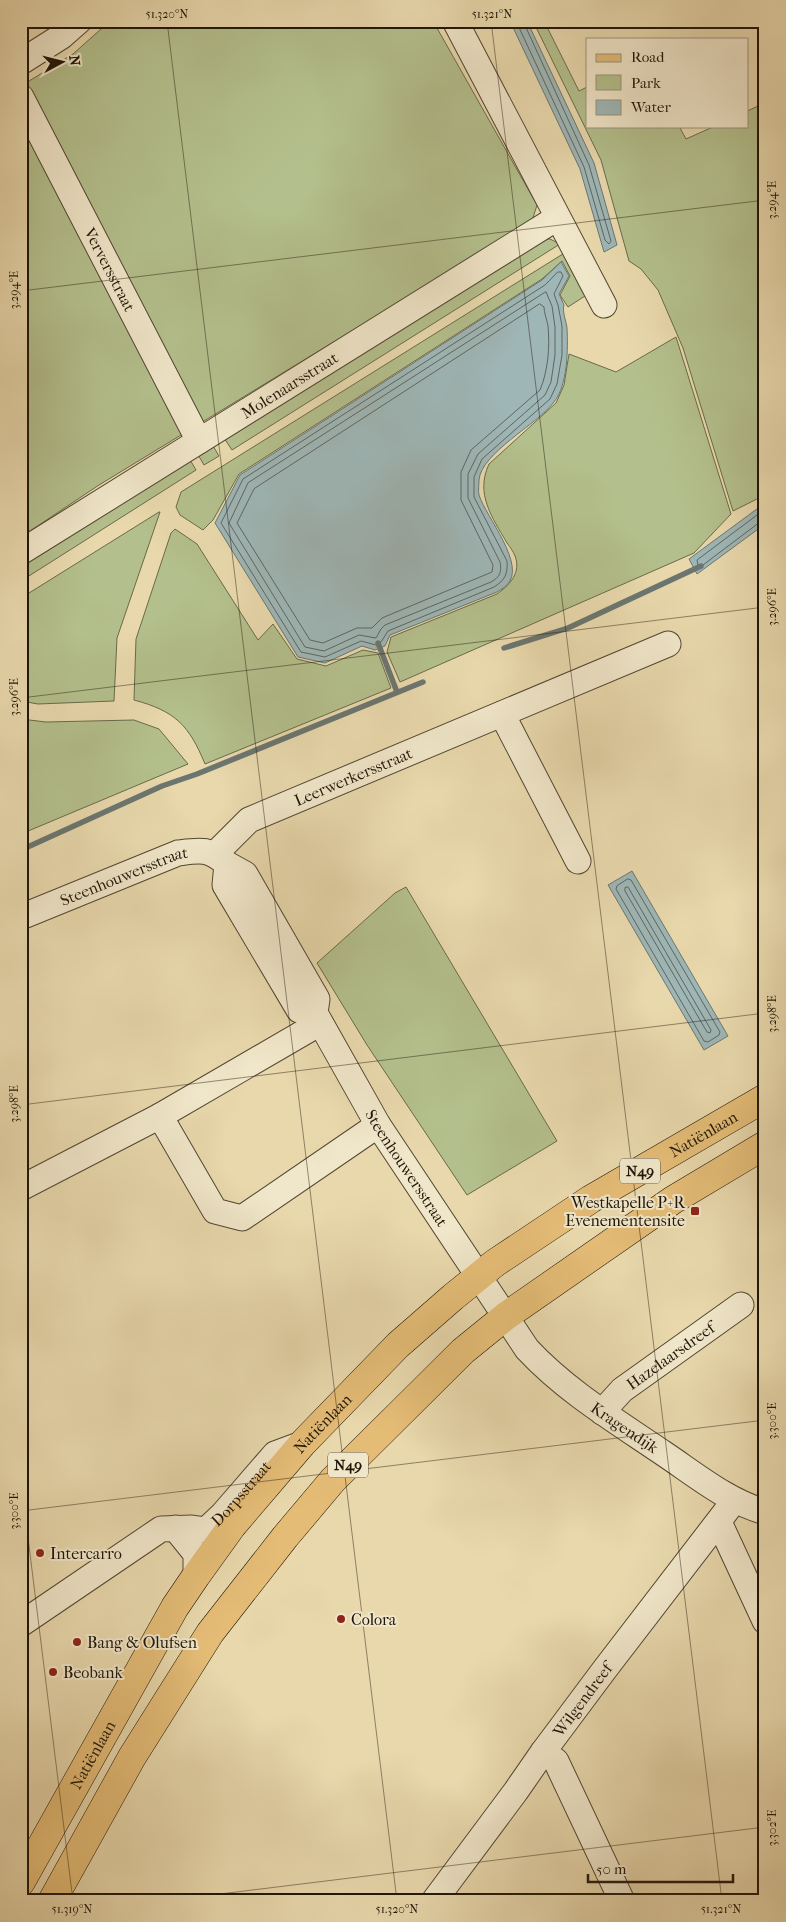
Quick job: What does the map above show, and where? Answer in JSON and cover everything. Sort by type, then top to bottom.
[{"type":"main road","name":"Natiënlaan","points":[[21,1882],[175,1607],[232,1526],[302,1444],[398,1345],[495,1263],[591,1199],[765,1098]]},
{"type":"main road","name":"N49","points":[[52,1901],[132,1756],[210,1633],[236,1597],[333,1480],[463,1351],[506,1316],[673,1200],[765,1145]]},
{"type":"street","points":[[21,62],[62,36],[79,21]]},
{"type":"street","points":[[454,21],[604,305]]},
{"type":"street","name":"Verversstraat","points":[[21,97],[199,441]]},
{"type":"street","name":"Molenaarsstraat","points":[[21,552],[557,218]]},
{"type":"street","name":"Leerwerkersstraat","points":[[221,859],[250,820],[668,644]]},
{"type":"street","points":[[502,714],[578,861]]},
{"type":"street","name":"Steenhouwersstraat","points":[[21,917],[178,853],[198,850],[221,859]]},
{"type":"street","points":[[221,859],[225,885],[294,1002],[299,1010],[317,1018]]},
{"type":"street","points":[[21,1188],[160,1116],[317,1018]]},
{"type":"street","name":"Steenhouwersstraat","points":[[317,1018],[378,1125],[478,1277],[506,1316]]},
{"type":"street","points":[[160,1116],[215,1211],[242,1218],[378,1125]]},
{"type":"street","name":"Hazelaarsdreef","points":[[602,1412],[622,1390],[741,1305]]},
{"type":"street","name":"Kragendijk","points":[[506,1316],[518,1338],[545,1369],[602,1412],[734,1501],[765,1512]]},
{"type":"street","name":"Dorpsstraat","points":[[21,1624],[161,1529],[180,1533],[206,1530],[223,1514],[275,1454],[302,1444]]},
{"type":"street","name":"Wilgendreef","points":[[434,1901],[516,1792],[543,1752],[734,1501]]},
{"type":"street","points":[[719,1522],[765,1621]]},
{"type":"street","points":[[180,1533],[196,1554],[196,1576]]},
{"type":"street","points":[[543,1752],[556,1761],[622,1901]]},
{"type":"green space","points":[[110,21],[433,21],[537,205],[532,221],[99,485],[21,537],[21,86],[73,54]]},
{"type":"green space","points":[[533,21],[544,21],[579,91],[586,88],[586,128],[680,128],[686,139],[711,128],[748,128],[748,111],[765,103],[765,495],[733,511],[683,348],[658,290],[641,269],[629,261],[601,160]]},
{"type":"green space","points":[[540,239],[550,239],[560,244],[232,450],[224,438]]},
{"type":"green space","points":[[566,252],[588,294],[568,307],[560,295],[570,276],[562,261],[542,279],[239,474],[213,520],[203,530],[180,515],[176,507],[181,492]]},
{"type":"green space","points":[[676,337],[731,514],[694,553],[400,682],[387,652],[391,637],[497,594],[509,584],[515,575],[517,565],[515,557],[487,505],[484,485],[485,475],[489,464],[556,403],[564,385],[569,354],[616,372]]},
{"type":"green space","points":[[212,444],[219,456],[204,465],[197,453]]},
{"type":"green space","points":[[189,458],[196,470],[21,581],[21,564]]},
{"type":"green space","points":[[159,512],[117,638],[114,701],[38,704],[21,701],[21,598]]},
{"type":"green space","points":[[175,529],[197,544],[258,640],[273,624],[297,659],[326,666],[363,650],[378,653],[391,688],[205,764],[193,739],[179,721],[160,709],[134,700],[136,639],[171,533]]},
{"type":"green space","points":[[21,719],[46,722],[134,720],[159,729],[188,764],[21,834]]},
{"type":"green space","points":[[406,887],[557,1141],[467,1195],[367,1045],[317,963],[395,893]]},
{"type":"water","points":[[510,21],[527,21],[594,163],[617,245],[604,252],[580,169]]},
{"type":"water","points":[[561,262],[569,276],[559,294],[564,305],[563,310],[567,328],[567,356],[565,376],[559,395],[546,411],[499,449],[482,470],[479,480],[479,495],[509,554],[512,576],[507,585],[497,592],[390,635],[385,646],[375,650],[362,646],[325,663],[298,657],[215,523],[240,475],[542,280]]},
{"type":"water","points":[[765,503],[765,524],[697,574],[689,559]]},
{"type":"water","points":[[632,871],[728,1036],[704,1050],[608,885]]},
{"type":"waterway","points":[[504,648],[568,628],[701,566]]},
{"type":"waterway","points":[[378,643],[397,692]]},
{"type":"waterway","points":[[21,850],[162,786],[197,774],[423,682]]},
{"type":"place","name":"Westkapelle P+R Evenementensite","points":[[695,1211]]},
{"type":"place","name":"Intercarro","points":[[40,1553]]},
{"type":"place","name":"Colora","points":[[341,1619]]},
{"type":"place","name":"Bang & Olufsen","points":[[77,1642]]},
{"type":"place","name":"Beobank","points":[[53,1672]]}]
